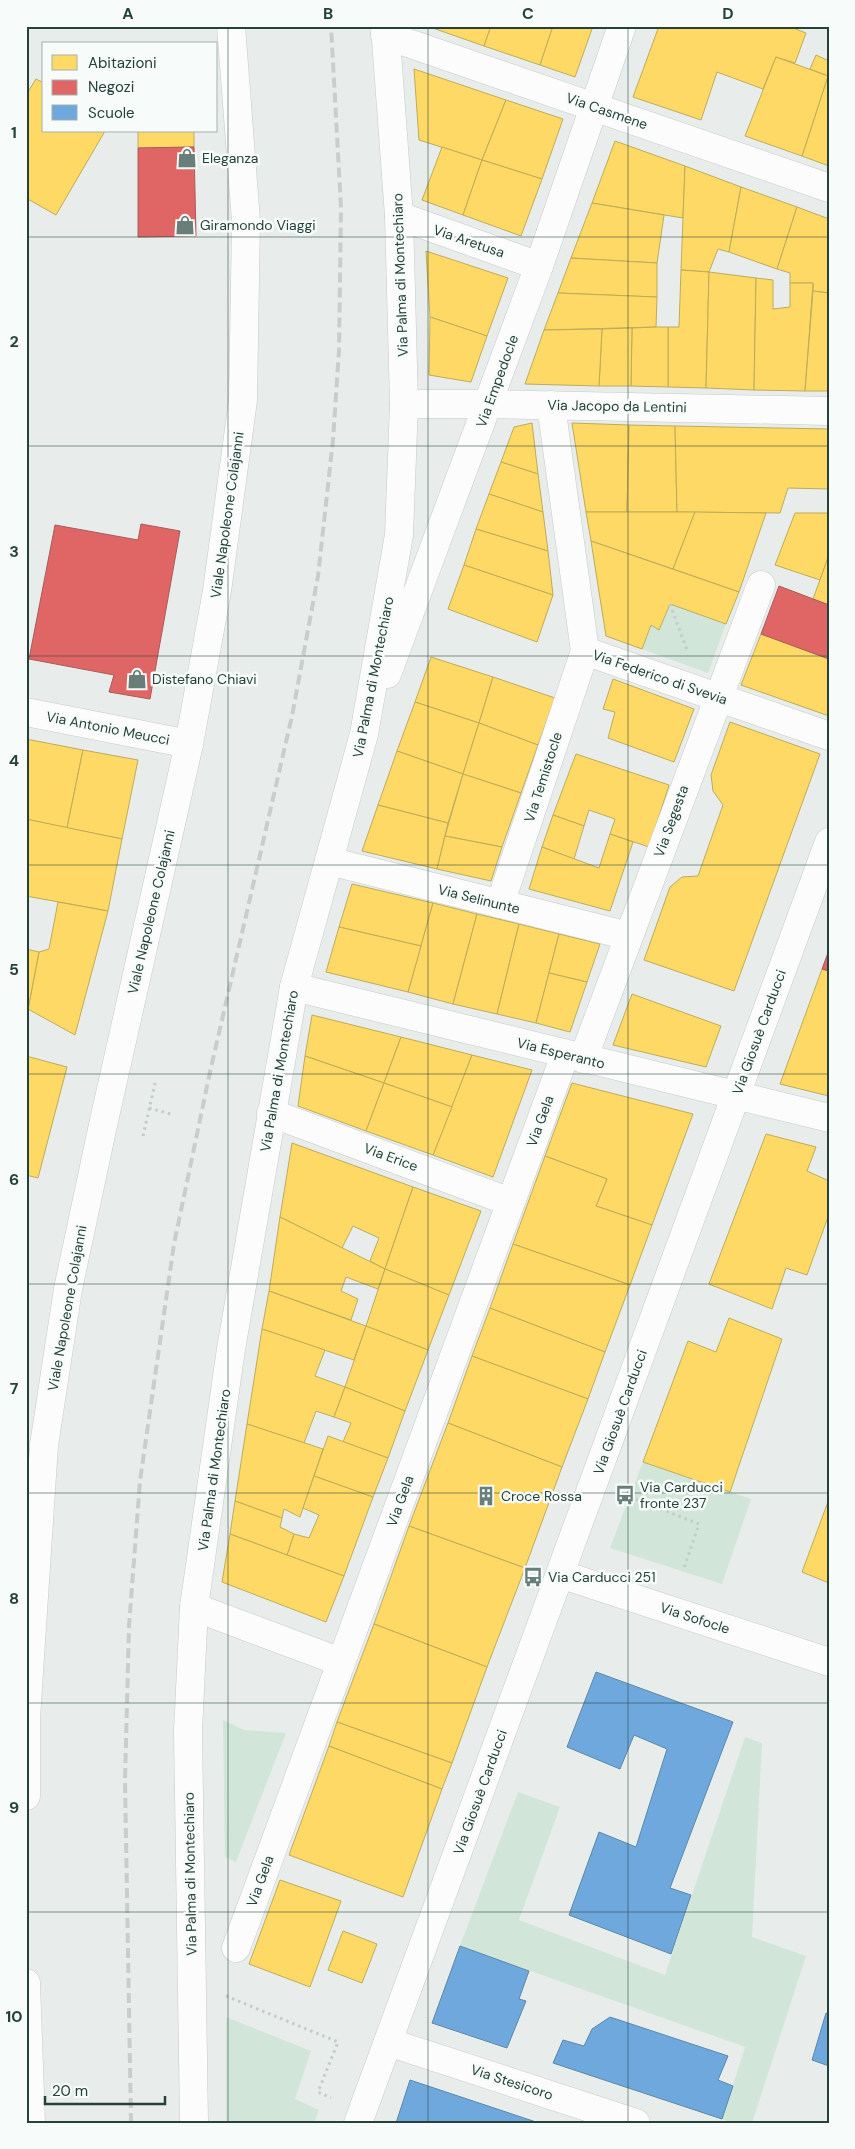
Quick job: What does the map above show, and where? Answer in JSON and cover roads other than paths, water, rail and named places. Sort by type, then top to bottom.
[{"type":"street","name":"Viale Napoleone Colajanni","points":[[26,1796],[26,1718],[44,1445],[72,1269],[189,744],[217,591],[242,400],[246,220],[231,26]]},
{"type":"street","name":"Via Empedocle","points":[[364,734],[489,404],[622,26]]},
{"type":"street","name":"Via Casmene","points":[[385,31],[829,188]]},
{"type":"street","name":"Via Palma di Montechiaro","points":[[194,2123],[188,1731],[194,1607],[231,1349],[294,987],[364,734],[398,535],[404,404],[398,216],[385,31]]},
{"type":"street","name":"Via Aretusa","points":[[398,216],[539,266]]},
{"type":"street","name":"Via Jacopo da Lentini","points":[[404,404],[829,411]]},
{"type":"street","name":"Via Federico di Svevia","points":[[551,405],[585,651],[829,736]]},
{"type":"street","name":"Via Segesta","points":[[574,1057],[628,936],[760,584]]},
{"type":"street","name":"Via Temistocle","points":[[500,904],[585,651]]},
{"type":"street","name":"Via Antonio Meucci","points":[[26,712],[189,744]]},
{"type":"street","name":"Via Giosuè Carducci","points":[[358,2123],[829,842]]},
{"type":"street","name":"Via Selinunte","points":[[329,861],[628,936]]},
{"type":"street","name":"Via Esperanto","points":[[294,987],[829,1118]]},
{"type":"street","name":"Via Gela","points":[[236,1948],[510,1202],[574,1057]]},
{"type":"street","name":"Via Erice","points":[[271,1113],[510,1202]]},
{"type":"street","name":"Via Sofocle","points":[[560,1574],[829,1662]]},
{"type":"street","points":[[194,1607],[340,1662]]},
{"type":"street","points":[[26,1983],[31,2123]]},
{"type":"street","name":"Via Stesicoro","points":[[388,2042],[636,2123]]},
{"type":"railway","points":[[131,2123],[125,1781],[129,1626],[140,1481],[174,1244],[210,1072],[292,716],[318,576],[333,440],[339,350],[341,208],[331,26]]},
{"type":"place","name":"Eleganza","points":[[187,158]]},
{"type":"place","name":"Giramondo Viaggi","points":[[185,225]]},
{"type":"place","name":"Distefano Chiavi","points":[[137,679]]},
{"type":"place","name":"Via Carducci fronte 237","points":[[625,1495]]},
{"type":"place","name":"Croce Rossa","points":[[486,1496]]},
{"type":"place","name":"Via Carducci 251","points":[[533,1577]]}]
